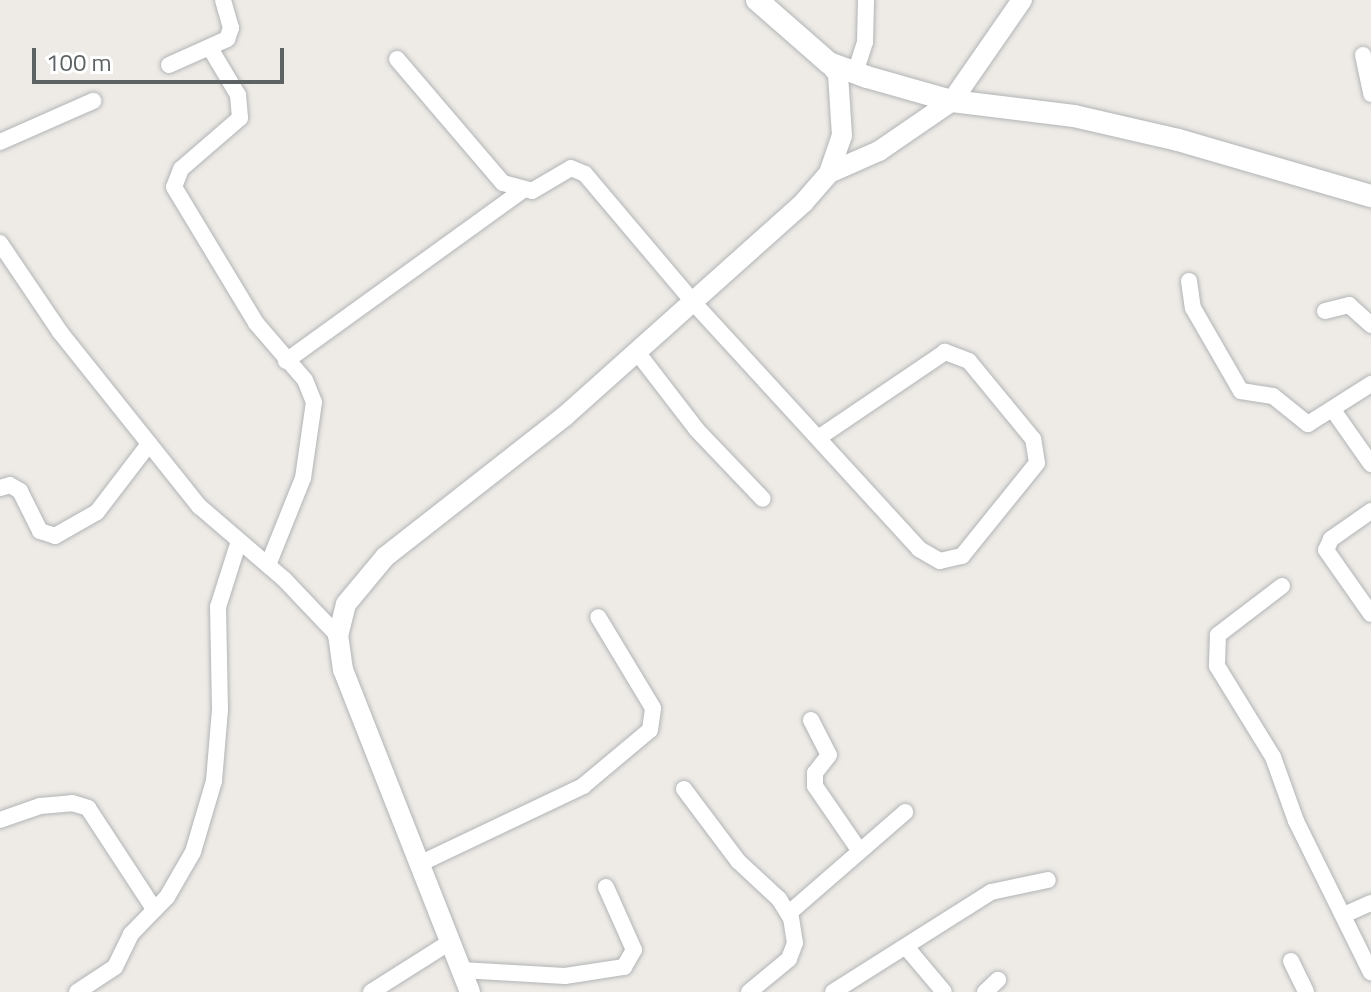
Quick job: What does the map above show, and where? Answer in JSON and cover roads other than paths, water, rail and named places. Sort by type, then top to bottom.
[{"type":"main road","points":[[768,5],[829,63],[855,73],[952,101],[1074,116],[1224,152],[1371,196]]},
{"type":"street","points":[[169,65],[227,39],[231,28],[223,0]]},
{"type":"street","points":[[855,73],[865,42],[866,0]]},
{"type":"street","points":[[829,173],[879,151],[952,101],[1022,0]]},
{"type":"street","points":[[210,48],[238,95],[240,118],[181,169],[174,187],[256,323],[310,390],[312,432],[303,478],[268,565]]},
{"type":"street","points":[[1363,55],[1371,94]]},
{"type":"street","points":[[397,59],[492,172],[522,191]]},
{"type":"street","points":[[470,992],[343,670],[338,636],[346,604],[385,557],[565,416],[804,202],[829,173],[842,136],[843,105],[838,74],[829,63]]},
{"type":"street","points":[[0,142],[93,101]]},
{"type":"street","points":[[286,361],[522,191],[577,169],[693,302],[919,549],[940,561],[962,556],[1037,463],[1033,439],[969,361],[945,352],[818,438]]},
{"type":"street","points":[[0,243],[60,332],[199,506],[238,544],[268,565],[338,636]]},
{"type":"street","points":[[1189,281],[1193,308],[1238,387],[1273,396],[1302,423],[1333,410],[1371,384]]},
{"type":"street","points":[[1325,311],[1349,305],[1371,325]]},
{"type":"street","points":[[637,352],[697,430],[763,499]]},
{"type":"street","points":[[1333,410],[1371,464]]},
{"type":"street","points":[[0,488],[10,485],[20,491],[40,531],[55,536],[97,512],[149,444]]},
{"type":"street","points":[[1371,511],[1331,539],[1326,550],[1371,614]]},
{"type":"street","points":[[77,992],[108,976],[131,934],[183,873],[206,817],[220,710],[218,607],[238,544]]},
{"type":"street","points":[[1282,586],[1227,625],[1218,635],[1214,653],[1217,666],[1273,757],[1296,821],[1346,914],[1371,973]]},
{"type":"street","points":[[419,864],[570,793],[650,730],[653,708],[598,617]]},
{"type":"street","points":[[811,720],[829,747],[815,786],[859,850]]},
{"type":"street","points":[[684,789],[738,861],[789,913],[794,951],[783,967],[749,992]]},
{"type":"street","points":[[0,820],[40,806],[72,803],[88,808],[154,909]]},
{"type":"street","points":[[789,913],[905,812]]},
{"type":"street","points":[[833,992],[991,892],[1048,880]]},
{"type":"street","points":[[461,970],[549,976],[600,974],[631,962],[634,950],[606,887]]},
{"type":"street","points":[[1346,914],[1371,903]]},
{"type":"street","points":[[371,992],[450,942]]},
{"type":"street","points":[[907,948],[944,992]]},
{"type":"street","points":[[1291,961],[1306,992]]},
{"type":"street","points":[[549,976],[555,992]]},
{"type":"street","points":[[985,992],[998,980]]}]
